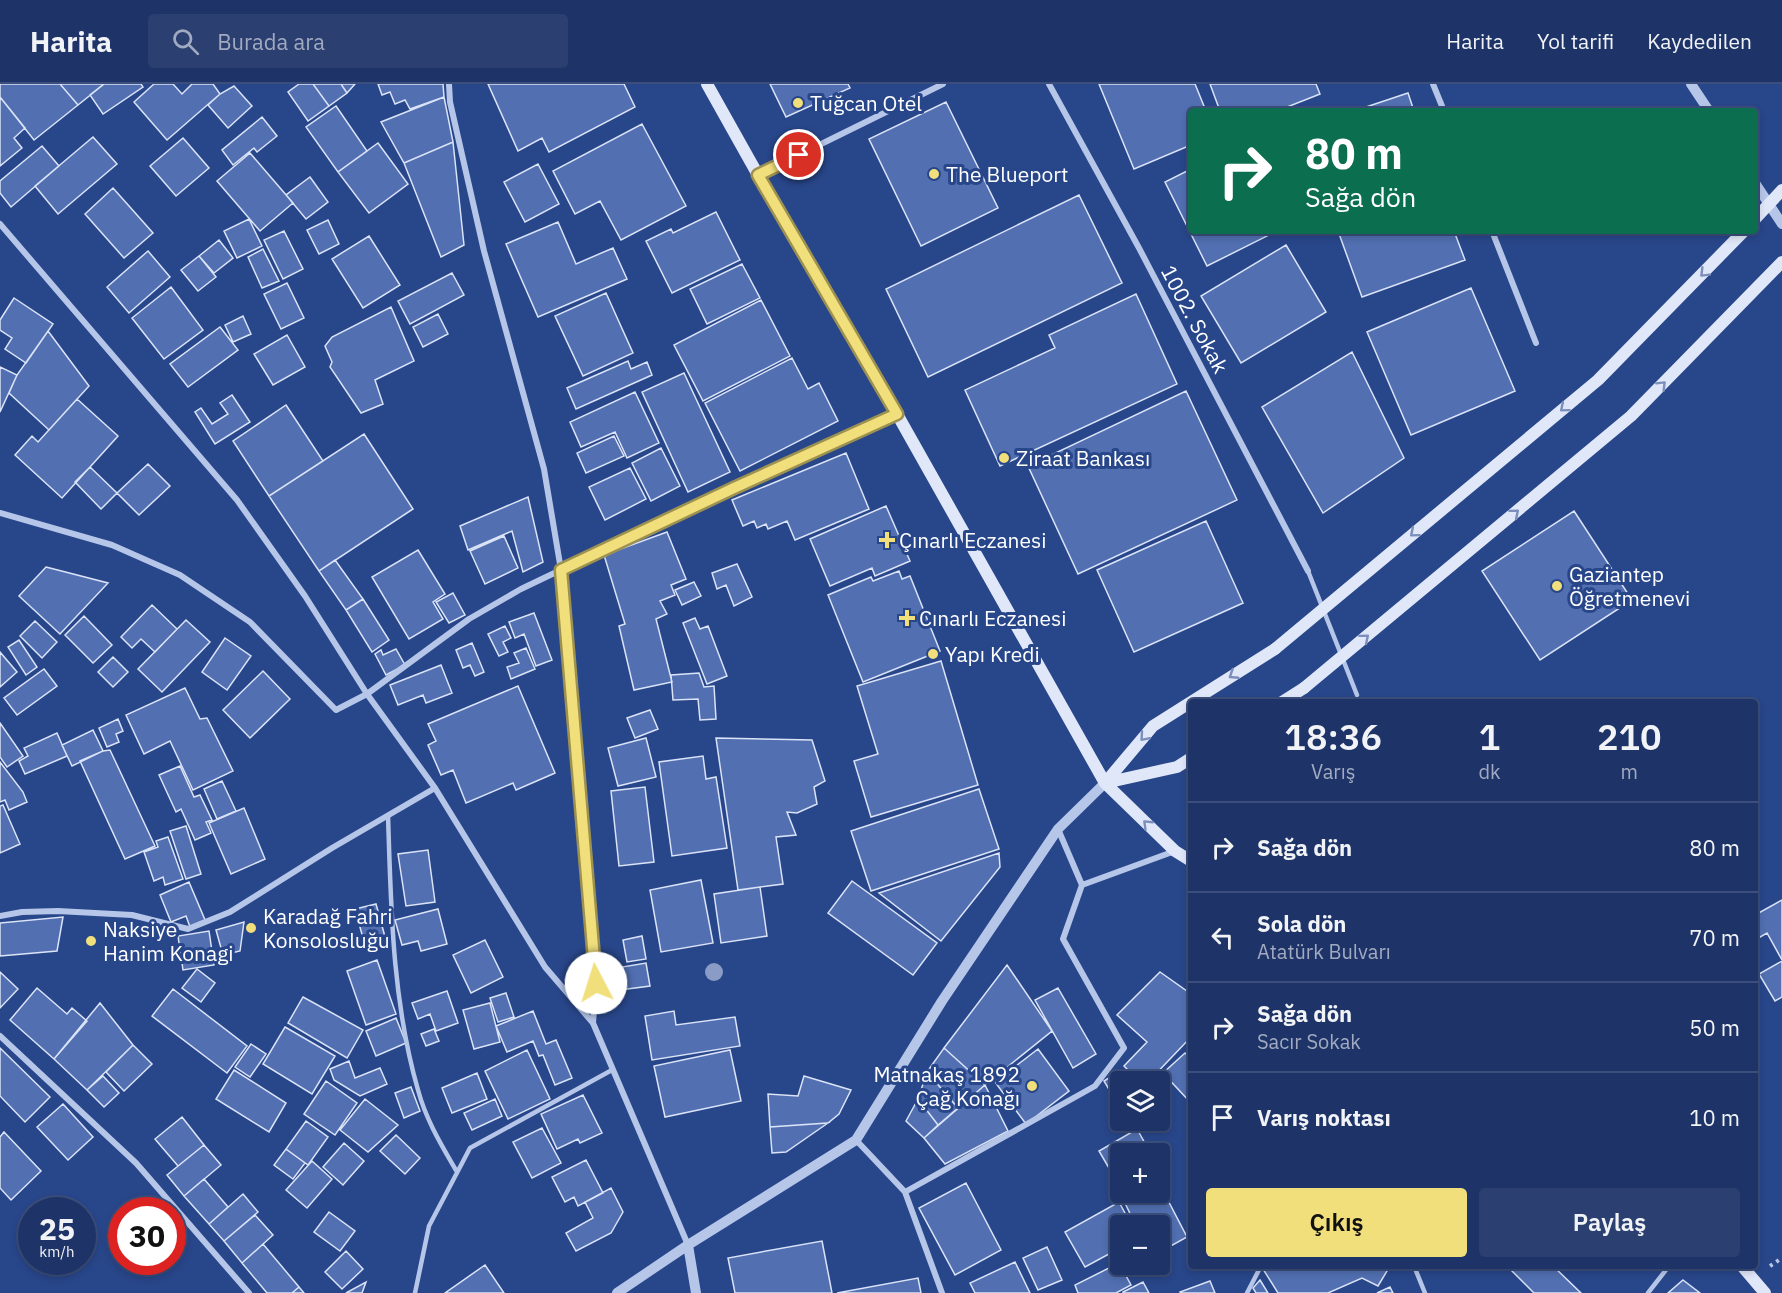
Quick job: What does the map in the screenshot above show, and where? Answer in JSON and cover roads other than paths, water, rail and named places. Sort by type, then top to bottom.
[{"type":"main road","points":[[707,84],[897,414],[1105,783],[1175,851],[1188,859]]},
{"type":"main road","points":[[1758,216],[1782,190]]},
{"type":"main road","points":[[1196,699],[1275,649],[1598,380],[1741,234]]},
{"type":"main road","points":[[1287,699],[1304,688],[1631,416],[1782,262]]},
{"type":"main road","points":[[1105,783],[1153,726],[1188,704]]},
{"type":"main road","points":[[1105,783],[1178,767],[1188,760]]},
{"type":"main road","points":[[1745,1269],[1765,1293]]},
{"type":"street","points":[[449,84],[450,102],[484,250],[544,469],[561,570],[596,983],[593,1023]]},
{"type":"street","points":[[758,175],[943,84]]},
{"type":"street","name":"1002. Sokak","points":[[1049,84],[1139,248],[1308,571]]},
{"type":"street","points":[[1433,84],[1443,108]]},
{"type":"street","points":[[1691,84],[1707,108]]},
{"type":"street","points":[[1758,188],[1782,224]]},
{"type":"street","points":[[0,224],[237,500],[305,596],[367,694],[435,788],[545,967],[593,1023],[688,1245],[696,1293]]},
{"type":"street","points":[[1493,234],[1536,343]]},
{"type":"street","points":[[0,513],[112,545],[180,575],[250,622],[336,710],[367,694],[469,619],[521,589],[897,414]]},
{"type":"street","points":[[617,1293],[688,1245],[856,1140],[942,1001],[1058,829],[1105,783]]},
{"type":"street","points":[[0,916],[22,912],[58,911],[132,915],[188,930],[230,912],[332,848],[435,788]]},
{"type":"street","points":[[905,1192],[1095,1086],[1124,1048],[1063,939],[1082,885],[1058,829]]},
{"type":"street","points":[[1082,885],[1175,851]]},
{"type":"street","points":[[0,1036],[136,1163],[249,1293]]},
{"type":"street","points":[[856,1140],[905,1192],[942,1293]]},
{"type":"lane","points":[[1308,571],[1357,695]]},
{"type":"lane","points":[[388,815],[392,929],[398,999],[418,1091],[434,1131],[457,1172]]},
{"type":"lane","points":[[415,1293],[429,1226],[470,1148],[612,1070]]},
{"type":"lane","points":[[1247,1293],[1259,1269]]},
{"type":"lane","points":[[1415,1269],[1425,1293]]},
{"type":"lane","points":[[1648,1293],[1666,1269]]},
{"type":"place","name":"Tuğcan Otel","points":[[798,103]]},
{"type":"place","name":"The Blueport","points":[[934,174]]},
{"type":"place","name":"Ziraat Bankası","points":[[1004,458]]},
{"type":"place","name":"Çınarlı Eczanesi","points":[[887,540]]},
{"type":"place","name":"Gaziantep Öğretmenevi","points":[[1557,586]]},
{"type":"place","name":"Cınarlı Eczanesi","points":[[907,618]]},
{"type":"place","name":"Yapı Kredi","points":[[933,654]]},
{"type":"place","name":"Karadağ Fahri Konsolosluğu","points":[[251,928]]},
{"type":"place","name":"Naksiye Hanim Konagi","points":[[91,941]]},
{"type":"place","name":"Matnakaş 1892 Çağ Konağı","points":[[1032,1086]]}]
